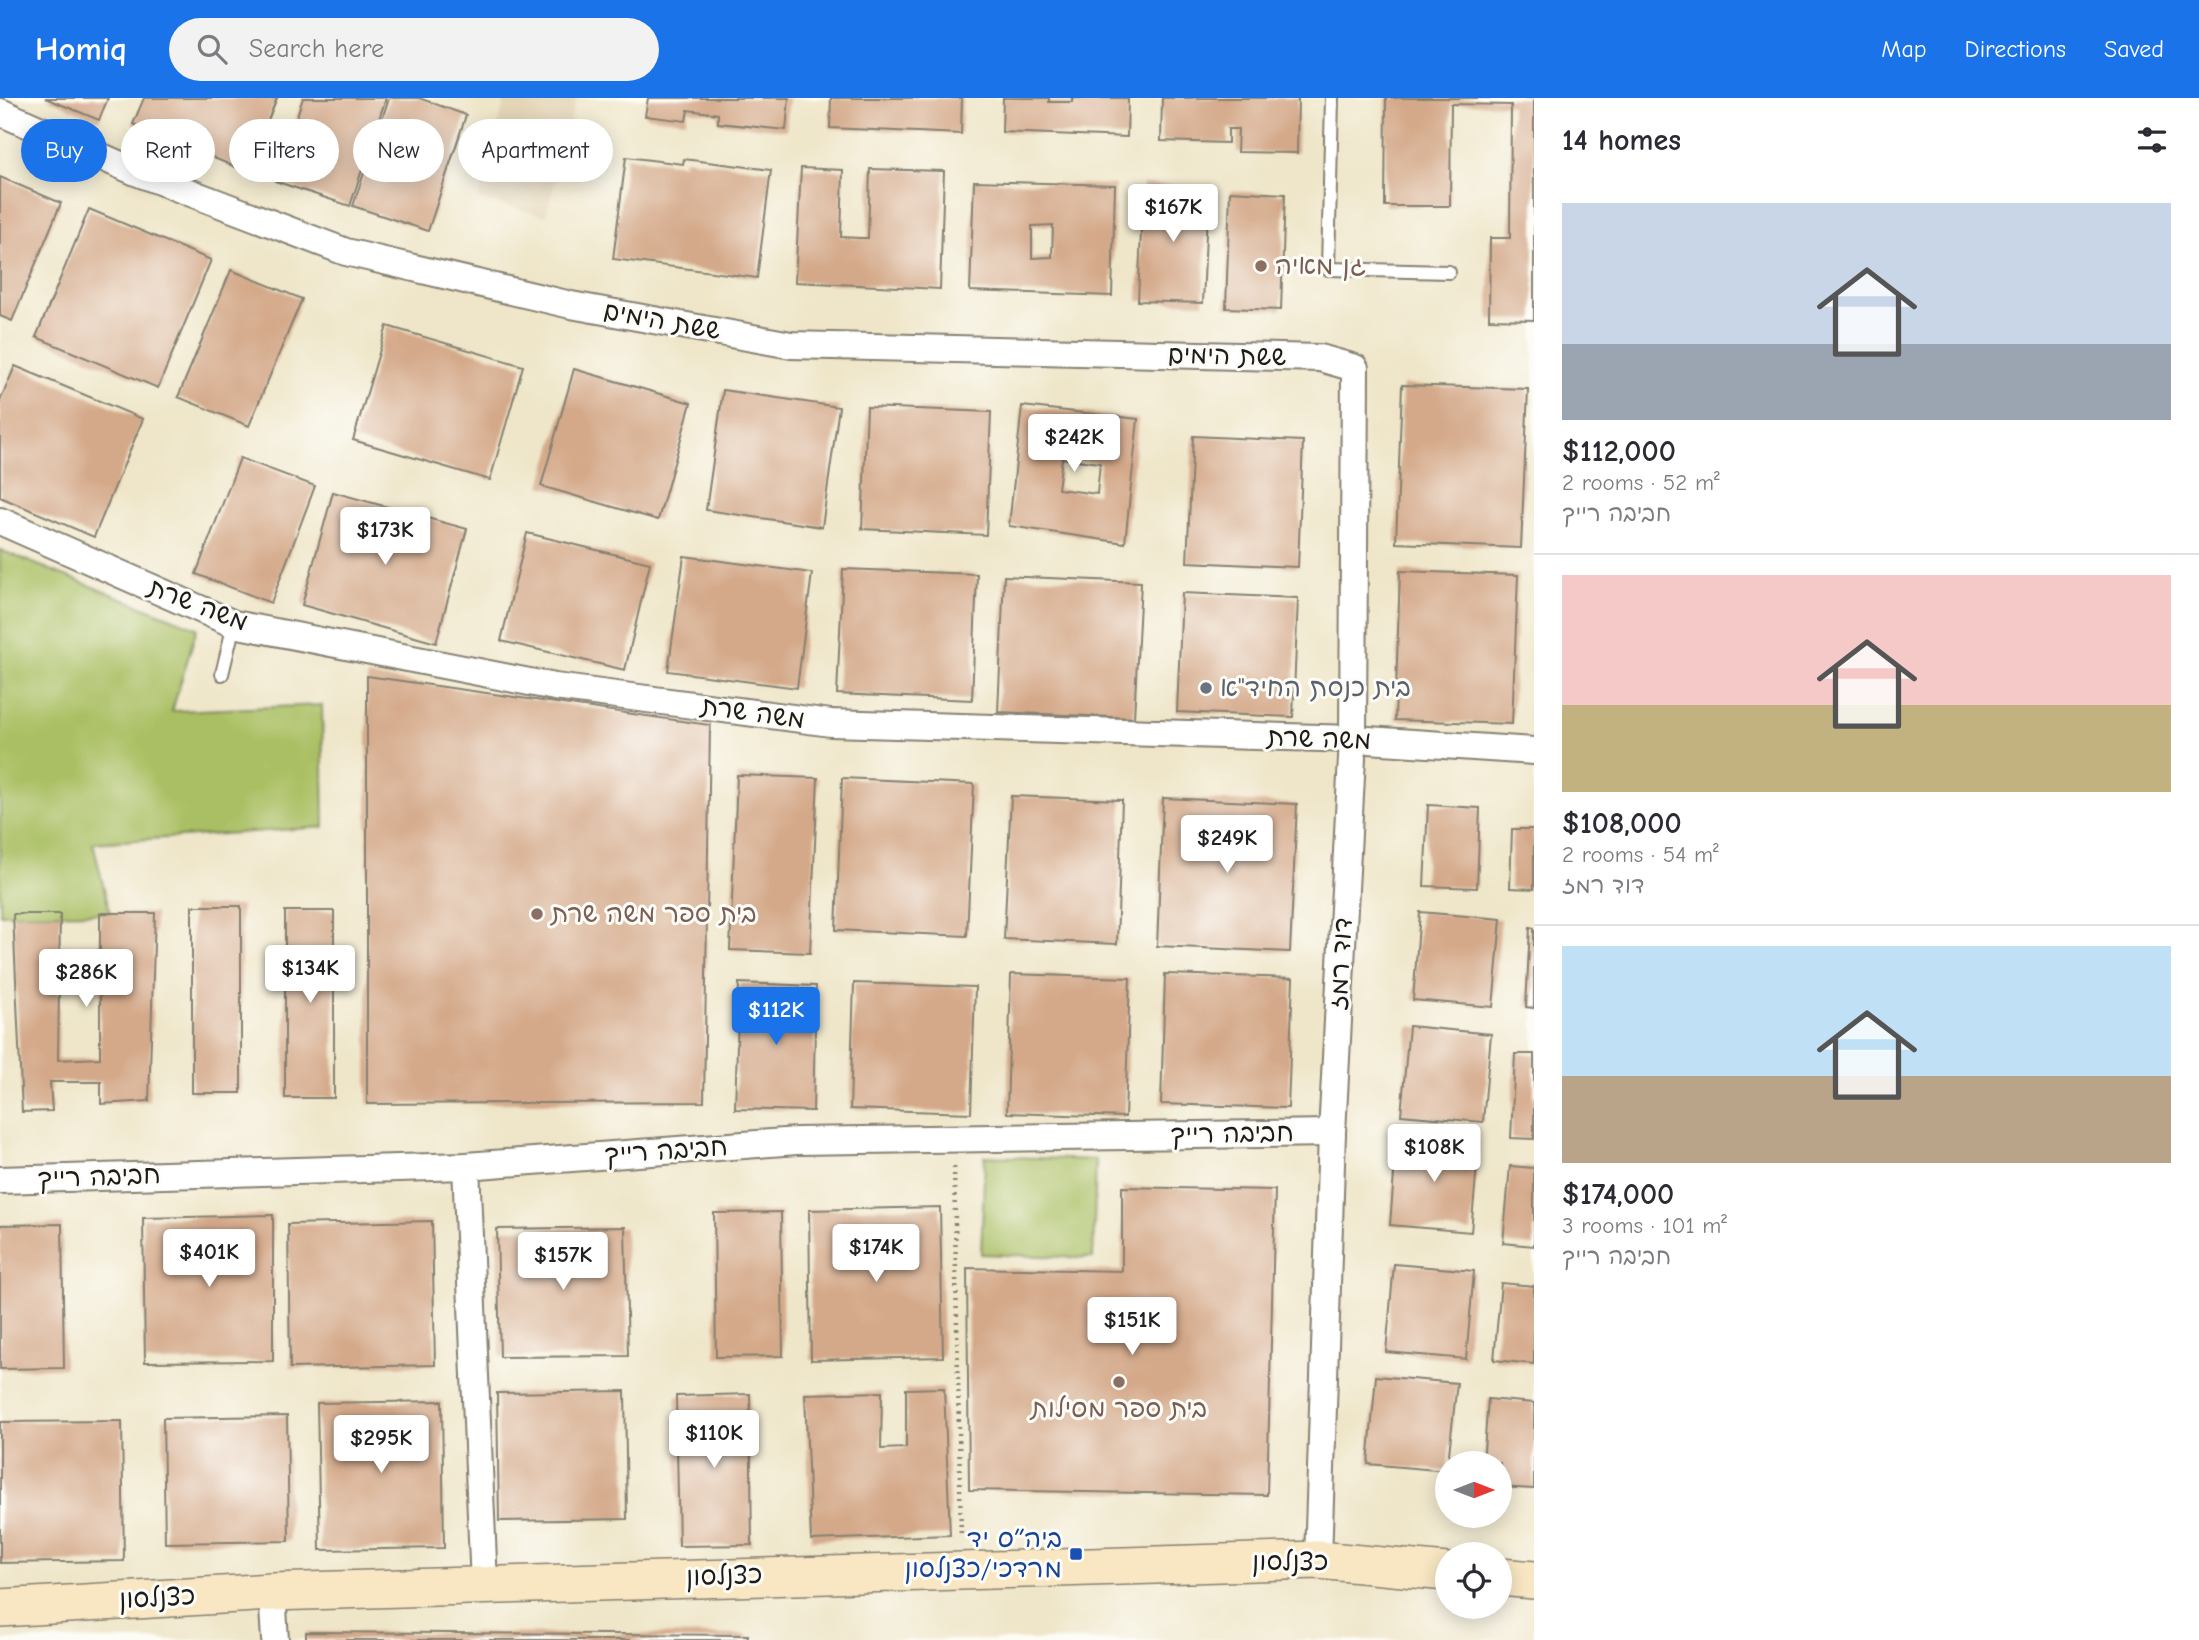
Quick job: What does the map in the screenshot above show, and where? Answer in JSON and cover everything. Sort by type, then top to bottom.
[{"type":"street","name":"ששת הימים","points":[[0,112],[136,172],[346,252],[571,305],[791,345],[1320,358],[1355,368]]},
{"type":"street","name":"דוד רמז","points":[[1318,1560],[1332,1133],[1353,739],[1355,368]]},
{"type":"street","name":"משה שרת","points":[[0,521],[234,624],[555,687],[831,723],[1353,739],[1534,751]]},
{"type":"street","name":"חביבה רייך","points":[[0,1180],[466,1166],[797,1141],[1332,1133]]},
{"type":"street","points":[[466,1166],[484,1585]]},
{"type":"street","name":"כצנלסון","points":[[0,1608],[272,1592],[962,1569],[1318,1560],[1435,1571]]},
{"type":"street","points":[[1512,1578],[1534,1580]]},
{"type":"street","points":[[272,1592],[275,1640]]},
{"type":"lane","points":[[1332,98],[1328,269],[1449,272]]},
{"type":"lane","points":[[222,674],[234,624]]},
{"type":"path","points":[[953,1139],[962,1569]]},
{"type":"shaded area","points":[[505,98],[576,98],[571,119],[500,119]]},
{"type":"shaded area","points":[[483,182],[555,182],[546,216],[479,199]]},
{"type":"green space","points":[[0,550],[197,628],[172,711],[322,705],[324,827],[93,843],[110,913],[0,914]]},
{"type":"green space","points":[[985,1156],[1096,1160],[1093,1258],[981,1254]]},
{"type":"building","points":[[45,98],[108,98],[99,119]]},
{"type":"building","points":[[144,98],[277,98],[268,119],[229,119],[229,164],[215,159],[215,119],[135,119]]},
{"type":"building","points":[[303,98],[386,98],[379,119],[353,119],[353,182],[358,182],[350,206],[278,182],[339,182],[339,119],[296,119]]},
{"type":"building","points":[[389,98],[419,98],[466,115],[465,119],[458,119],[458,139],[428,231],[353,206],[361,182],[444,182],[444,119],[382,119]]},
{"type":"building","points":[[648,98],[789,98],[786,130],[718,123],[718,114],[688,110],[686,121],[645,116]]},
{"type":"building","points":[[831,98],[962,98],[961,134],[830,128]]},
{"type":"building","points":[[1003,98],[1049,98],[1049,102],[1072,102],[1072,98],[1128,98],[1127,137],[1002,132]]},
{"type":"building","points":[[1162,98],[1298,98],[1297,153],[1237,152],[1238,129],[1228,129],[1228,143],[1161,141]]},
{"type":"building","points":[[1386,98],[1534,98],[1534,320],[1489,319],[1490,238],[1510,238],[1511,105],[1451,104],[1450,206],[1385,206]]},
{"type":"building","points":[[626,157],[683,164],[684,159],[771,170],[757,278],[613,259]]},
{"type":"building","points":[[801,168],[843,170],[841,237],[859,238],[868,238],[870,169],[944,171],[940,289],[795,282]]},
{"type":"building","points":[[0,177],[61,203],[12,321],[0,316]]},
{"type":"building","points":[[974,181],[1115,185],[1112,296],[970,291]],"holes":[[[1053,225],[1052,257],[1032,258],[1032,226]]]},
{"type":"building","points":[[1143,184],[1208,187],[1203,303],[1138,301]]},
{"type":"building","points":[[1230,191],[1285,194],[1281,310],[1226,308]]},
{"type":"building","points":[[89,209],[211,260],[158,388],[36,337]]},
{"type":"building","points":[[231,270],[302,299],[249,426],[178,397]]},
{"type":"building","points":[[387,326],[523,366],[490,480],[353,440]]},
{"type":"building","points":[[15,366],[143,419],[94,537],[0,497],[0,401]]},
{"type":"building","points":[[574,369],[691,403],[658,520],[541,486]]},
{"type":"building","points":[[1402,385],[1528,389],[1521,548],[1396,543]]},
{"type":"building","points":[[723,390],[839,407],[822,527],[706,510]]},
{"type":"building","points":[[1022,406],[1138,419],[1125,543],[1009,526]],"holes":[[[1062,458],[1100,463],[1097,494],[1058,489]]]},
{"type":"building","points":[[867,407],[991,412],[986,535],[862,529]]},
{"type":"building","points":[[1193,436],[1303,441],[1298,567],[1187,562]]},
{"type":"building","points":[[240,458],[315,486],[271,603],[196,574]]},
{"type":"building","points":[[333,492],[467,529],[436,643],[302,605]]},
{"type":"building","points":[[527,533],[650,563],[625,670],[501,641]]},
{"type":"building","points":[[684,556],[812,573],[797,688],[668,671]]},
{"type":"building","points":[[843,569],[977,574],[972,700],[837,694]]},
{"type":"building","points":[[1400,571],[1518,575],[1512,724],[1395,720]]},
{"type":"building","points":[[1004,576],[1141,582],[1134,718],[998,712]]},
{"type":"building","points":[[1182,593],[1298,598],[1293,717],[1177,712]]},
{"type":"building","name":"בית ספר משה שרת","points":[[367,676],[710,725],[704,1102],[367,1104]]},
{"type":"building","points":[[737,775],[818,778],[810,953],[730,950]]},
{"type":"building","points":[[842,778],[974,784],[967,936],[836,930]]},
{"type":"building","points":[[1011,796],[1122,800],[1117,944],[1004,939]]},
{"type":"building","points":[[1163,798],[1297,804],[1290,952],[1157,946]]},
{"type":"building","points":[[1428,805],[1480,808],[1477,888],[1424,886]]},
{"type":"building","points":[[1512,829],[1534,829],[1534,889],[1510,888]]},
{"type":"building","points":[[192,906],[241,906],[241,1093],[192,1093]]},
{"type":"building","points":[[285,911],[334,911],[334,1098],[285,1098]]},
{"type":"building","points":[[1420,912],[1501,919],[1493,1007],[1413,1000]]},
{"type":"building","points":[[100,913],[155,913],[149,1101],[101,1104],[101,1082],[50,1082],[52,1111],[22,1112],[13,914],[60,914],[58,1060],[100,1058]]},
{"type":"building","points":[[1530,927],[1534,928],[1534,1008],[1526,1007]]},
{"type":"building","points":[[1011,974],[1130,978],[1125,1117],[1007,1113]]},
{"type":"building","points":[[1165,974],[1293,978],[1288,1108],[1161,1104]]},
{"type":"building","points":[[739,983],[816,986],[813,1111],[735,1109]]},
{"type":"building","points":[[854,983],[975,987],[971,1113],[850,1109]]},
{"type":"building","points":[[1409,1026],[1491,1034],[1483,1122],[1401,1115]]},
{"type":"building","points":[[1515,1054],[1534,1054],[1534,1139],[1511,1138]]},
{"type":"building","points":[[1397,1136],[1479,1143],[1471,1232],[1390,1225]]},
{"type":"building","points":[[1510,1166],[1534,1168],[1534,1246],[1503,1243]]},
{"type":"building","name":"בית ספר מסילות","points":[[1122,1187],[1275,1190],[1267,1495],[969,1490],[967,1268],[1122,1271]]},
{"type":"building","points":[[940,1207],[943,1357],[811,1360],[809,1210]]},
{"type":"building","points":[[781,1212],[783,1356],[716,1357],[714,1213]]},
{"type":"building","points":[[273,1215],[273,1361],[145,1362],[143,1218]]},
{"type":"building","points":[[432,1221],[435,1365],[290,1368],[288,1224]]},
{"type":"building","points":[[62,1224],[64,1368],[0,1369],[0,1225]]},
{"type":"building","points":[[625,1227],[628,1356],[500,1357],[497,1229]]},
{"type":"building","points":[[1394,1264],[1474,1271],[1466,1359],[1386,1352]]},
{"type":"building","points":[[1501,1283],[1534,1286],[1534,1364],[1494,1360]]},
{"type":"building","points":[[1376,1376],[1457,1383],[1449,1451],[1435,1451],[1435,1470],[1368,1464]]},
{"type":"building","points":[[944,1388],[950,1535],[811,1540],[805,1394],[882,1392],[881,1449],[906,1448],[906,1389]]},
{"type":"building","points":[[625,1391],[627,1519],[499,1521],[497,1393]]},
{"type":"building","points":[[750,1394],[752,1545],[679,1546],[676,1396]]},
{"type":"building","points":[[1488,1399],[1534,1403],[1534,1489],[1512,1488],[1512,1451],[1484,1451]]},
{"type":"building","points":[[442,1401],[444,1548],[320,1550],[317,1403]]},
{"type":"building","points":[[287,1416],[289,1541],[165,1543],[163,1418]]},
{"type":"building","points":[[122,1421],[124,1561],[0,1563],[0,1422]]},
{"type":"building","points":[[306,1632],[748,1635],[747,1640],[306,1640]]},
{"type":"place","name":"גן מאיה","points":[[1261,266]]},
{"type":"place","name":"בית כנסת החיד\"א","points":[[1206,688]]},
{"type":"place","name":"בית ספר משה שרת","points":[[537,914]]},
{"type":"place","name":"בית ספר מסילות","points":[[1119,1382]]},
{"type":"place","name":"ביה״ס יד מרדכי/כצנלסון","points":[[1076,1554]]}]
